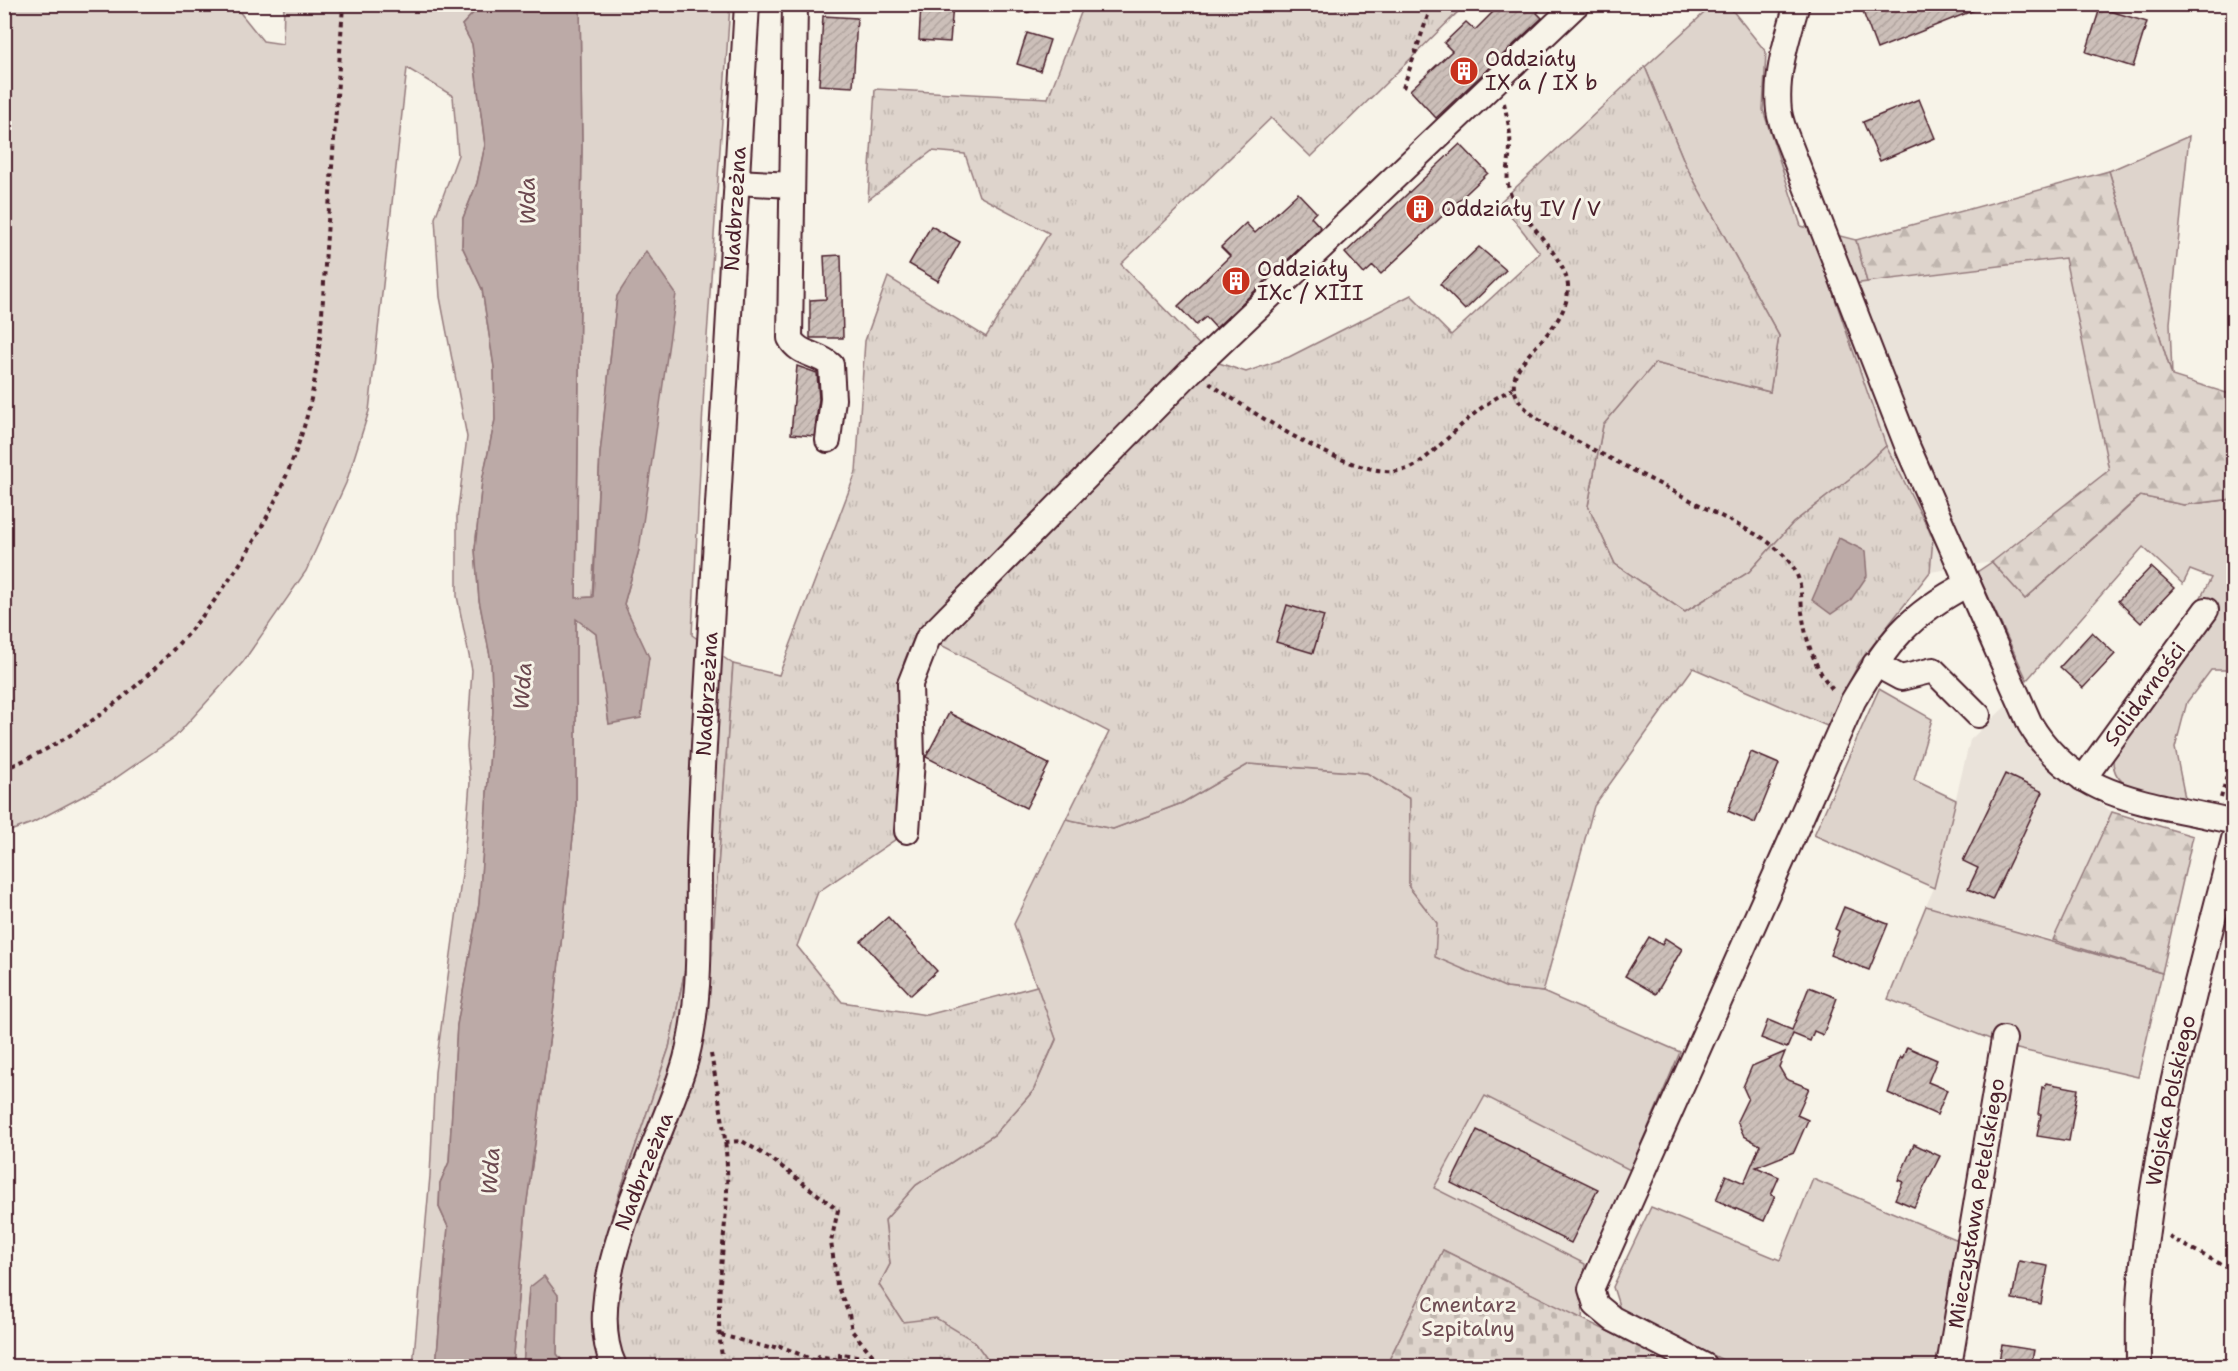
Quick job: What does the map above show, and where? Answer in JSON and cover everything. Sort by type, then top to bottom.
[{"type":"street","name":"Nadbrzeżna","points":[[614,1366],[603,1331],[613,1259],[686,1059],[698,988],[699,867],[704,746],[747,4]]},
{"type":"street","points":[[795,4],[790,338],[793,345],[802,351],[825,359],[831,365],[832,399],[828,440]]},
{"type":"street","points":[[907,831],[912,760],[910,684],[928,638],[1191,371],[1577,4]]},
{"type":"street","points":[[1797,4],[1784,52],[1778,88],[1780,114],[1794,156],[1908,448],[2030,724],[2049,753],[2083,779],[2125,798],[2234,822]]},
{"type":"street","points":[[736,182],[792,185]]},
{"type":"street","points":[[1705,1366],[1613,1320],[1596,1305],[1591,1289],[1851,704],[1875,664],[1908,622],[1937,600],[1968,584]]},
{"type":"street","name":"Solidarności","points":[[2083,779],[2206,610]]},
{"type":"street","points":[[1875,664],[1901,678],[1933,670],[1977,716]]},
{"type":"street","name":"Wojska Polskiego","points":[[2139,1366],[2140,1296],[2150,1210],[2181,1046],[2234,839]]},
{"type":"street","name":"Mieczysława Petelskiego","points":[[1949,1366],[2004,1039]]},
{"type":"path","points":[[4,769],[57,745],[81,729],[134,686],[179,643],[204,615],[227,582],[259,530],[283,482],[303,432],[318,347],[344,4]]},
{"type":"path","points":[[1000,4],[1022,12],[1078,4]]},
{"type":"path","points":[[1403,88],[1432,4]]},
{"type":"path","points":[[1498,79],[1510,135],[1507,185],[1513,200],[1559,262],[1569,288],[1558,317],[1517,371],[1513,389],[1520,404],[1548,426],[1763,538],[1781,551],[1798,577],[1804,628],[1816,665],[1834,691],[1851,704]]},
{"type":"path","points":[[1191,371],[1275,428],[1303,443],[1361,465],[1386,469],[1413,466],[1492,398],[1513,389]]},
{"type":"path","points":[[709,1044],[725,1142],[727,1189],[721,1335],[724,1366]]},
{"type":"path","points":[[725,1142],[742,1141],[773,1160],[838,1210],[831,1242],[837,1285],[849,1314],[852,1331],[874,1358]]},
{"type":"path","points":[[2168,1248],[2170,1229]]},
{"type":"path","points":[[2169,1237],[2234,1271]]},
{"type":"path","points":[[721,1335],[773,1349],[775,1344],[818,1362],[819,1356],[840,1360],[840,1354],[874,1358],[890,1366]]},
{"type":"shaded area","points":[[2065,258],[2109,470],[1992,562],[1930,572],[1933,538],[1886,445],[1831,287]]},
{"type":"shaded area","points":[[2006,706],[2035,756],[2112,812],[2053,940],[1926,906],[1934,888],[1970,740]]},
{"type":"shaded area","points":[[1485,1096],[1630,1170],[1585,1264],[1434,1189]]},
{"type":"green space","points":[[5,5],[234,5],[263,41],[283,44],[284,5],[481,5],[462,25],[472,44],[485,145],[477,183],[463,218],[462,246],[482,289],[494,367],[495,420],[482,481],[475,549],[479,600],[491,661],[493,711],[479,904],[457,1025],[449,1162],[440,1183],[439,1207],[448,1227],[436,1366],[413,1366],[430,1176],[435,1072],[464,859],[470,782],[467,747],[472,670],[457,596],[457,517],[467,437],[440,297],[435,218],[458,155],[453,96],[407,68],[369,411],[346,483],[306,571],[243,662],[175,737],[110,782],[32,823],[5,833]]},
{"type":"green space","points":[[580,5],[730,5],[705,365],[692,635],[733,664],[713,936],[688,955],[669,1048],[612,1215],[628,1240],[623,1366],[566,1366],[557,1354],[558,1295],[529,1289],[523,1366],[512,1366],[526,1208],[554,1006],[576,810],[576,618],[596,634],[609,723],[649,658],[624,604],[639,550],[617,296],[600,454],[592,597],[576,598],[582,146]]},
{"type":"green space","points":[[1084,5],[1465,5],[1311,157],[1271,118],[1121,264],[1216,362],[1246,372],[1289,357],[1411,295],[1451,335],[1540,253],[1500,202],[1645,67],[1686,166],[1779,336],[1770,392],[1655,363],[1603,425],[1588,506],[1615,564],[1685,612],[1749,572],[1793,523],[1852,477],[1886,446],[1933,538],[1930,572],[1859,663],[1827,726],[1693,668],[1594,806],[1543,992],[1507,988],[1435,957],[1437,923],[1409,887],[1410,799],[1367,773],[1249,764],[1182,803],[1113,829],[1066,819],[1109,732],[916,632],[904,662],[898,703],[899,837],[818,892],[797,946],[842,1002],[927,1015],[1037,986],[1056,1039],[1033,1091],[994,1135],[916,1185],[885,1220],[890,1264],[879,1285],[903,1322],[936,1318],[974,1341],[992,1366],[623,1366],[618,1351],[615,1320],[618,1287],[628,1240],[612,1215],[669,1048],[688,955],[713,936],[733,664],[779,675],[856,472],[865,341],[888,277],[986,337],[1049,233],[979,196],[965,154],[932,151],[868,200],[875,89],[1048,98]]},
{"type":"green space","points":[[1713,5],[1728,5],[1766,52],[1763,110],[1801,226],[1856,240],[1867,282],[1831,287],[1886,446],[1852,477],[1793,523],[1749,572],[1685,612],[1615,564],[1588,506],[1603,425],[1655,363],[1770,392],[1779,336],[1686,166],[1645,67]]},
{"type":"green space","points":[[2189,136],[2170,323],[2172,376],[2109,171]]},
{"type":"green space","points":[[2109,171],[2172,376],[2233,395],[2233,499],[2184,505],[2140,496],[2025,599],[1992,562],[2109,470],[2065,258],[1867,282],[1856,240]]},
{"type":"green space","points":[[2141,496],[2184,505],[2233,499],[2233,670],[2211,670],[2187,702],[2175,748],[2185,798],[2150,793],[2128,786],[2115,771],[2113,759],[2211,623],[2200,599],[2211,578],[2190,570],[2183,584],[2143,547],[2027,680],[1977,572],[1992,562],[2025,599]]},
{"type":"green space","points":[[1879,689],[1932,719],[1914,780],[1956,800],[1934,888],[1814,835]]},
{"type":"green space","points":[[1249,764],[1367,773],[1410,799],[1409,887],[1437,923],[1507,988],[1543,992],[1680,1052],[1630,1170],[1485,1096],[1434,1188],[1585,1264],[1582,1319],[1443,1250],[1386,1366],[992,1366],[974,1341],[903,1322],[879,1285],[890,1264],[885,1220],[916,1185],[994,1135],[1033,1091],[1056,1040],[1014,924],[1066,819],[1113,829],[1182,803]]},
{"type":"green space","points":[[2112,812],[2193,836],[2162,973],[2053,940]]},
{"type":"green space","points":[[1926,906],[2162,973],[2138,1077],[2013,1048],[1888,999]]},
{"type":"green space","points":[[1813,1179],[1958,1240],[1938,1366],[1735,1366],[1620,1309],[1613,1287],[1651,1207],[1780,1260]]},
{"type":"green space","name":"Cmentarz Szpitalny","points":[[1443,1250],[1678,1366],[1386,1366]]},
{"type":"water","name":"Wda","points":[[481,5],[580,5],[582,146],[576,598],[593,597],[600,454],[617,296],[646,251],[676,294],[639,550],[624,604],[649,657],[641,718],[609,724],[596,634],[576,619],[576,810],[554,1006],[526,1208],[512,1366],[436,1366],[448,1227],[439,1207],[440,1183],[449,1162],[457,1025],[479,904],[493,711],[491,661],[479,600],[475,549],[482,481],[495,420],[494,367],[482,289],[462,246],[463,218],[477,183],[485,145],[472,44],[462,25]]},
{"type":"water","points":[[1839,538],[1865,551],[1867,576],[1850,601],[1831,614],[1812,600]]},
{"type":"water","points":[[544,1276],[558,1295],[557,1354],[566,1366],[523,1366],[529,1288]]},
{"type":"building","points":[[921,4],[953,4],[950,42],[919,40]]},
{"type":"building","name":"Oddziały IX a / IX b","points":[[1501,4],[1546,4],[1537,13],[1542,18],[1436,118],[1410,90],[1452,51],[1444,43],[1466,22],[1475,30]]},
{"type":"building","points":[[1860,4],[1987,4],[1987,5],[1877,49]]},
{"type":"building","points":[[2100,8],[2147,22],[2133,67],[2086,52]]},
{"type":"building","points":[[823,16],[857,18],[853,87],[819,85]]},
{"type":"building","points":[[1027,33],[1050,40],[1040,71],[1017,64]]},
{"type":"building","points":[[1919,99],[1935,138],[1880,161],[1863,122]]},
{"type":"building","name":"Oddziały IV / V","points":[[1460,144],[1488,173],[1381,274],[1373,266],[1364,274],[1345,253]]},
{"type":"building","name":"Oddziały IXc / XIII","points":[[1298,193],[1316,212],[1311,217],[1321,228],[1216,328],[1206,317],[1196,325],[1178,306],[1230,256],[1221,247],[1246,223],[1255,233]]},
{"type":"building","points":[[931,226],[960,242],[938,281],[909,264]]},
{"type":"building","points":[[1479,247],[1506,270],[1465,310],[1440,284]]},
{"type":"building","points":[[841,255],[843,338],[810,338],[810,300],[826,299],[824,256]]},
{"type":"building","points":[[797,366],[817,373],[819,399],[814,436],[791,434]]},
{"type":"building","points":[[2151,567],[2174,588],[2141,623],[2118,601]]},
{"type":"building","points":[[1287,605],[1324,616],[1313,653],[1276,642]]},
{"type":"building","points":[[2092,632],[2115,654],[2083,688],[2060,667]]},
{"type":"building","points":[[949,713],[1049,764],[1026,808],[926,757]]},
{"type":"building","points":[[1751,752],[1779,764],[1755,823],[1728,811]]},
{"type":"building","points":[[2005,774],[2043,792],[1992,900],[1968,889],[1978,868],[1963,861]]},
{"type":"building","points":[[1844,907],[1888,924],[1869,970],[1830,955],[1839,931],[1835,929]]},
{"type":"building","points":[[888,917],[937,971],[911,995],[861,941]]},
{"type":"building","points":[[1649,937],[1662,945],[1665,938],[1682,949],[1656,994],[1625,976]]},
{"type":"building","points":[[1809,987],[1837,998],[1823,1035],[1814,1031],[1810,1041],[1793,1034],[1787,1048],[1761,1038],[1768,1020],[1792,1030]]},
{"type":"building","points":[[1907,1047],[1937,1060],[1928,1082],[1947,1090],[1937,1115],[1888,1093],[1900,1057],[1902,1059]]},
{"type":"building","points":[[1785,1052],[1779,1067],[1786,1079],[1809,1088],[1797,1115],[1808,1120],[1794,1152],[1756,1167],[1779,1177],[1771,1195],[1775,1196],[1764,1221],[1716,1200],[1726,1175],[1744,1183],[1760,1145],[1744,1136],[1737,1121],[1748,1098],[1743,1087],[1752,1066]]},
{"type":"building","points":[[2046,1083],[2078,1089],[2069,1141],[2037,1136],[2042,1087],[2045,1088]]},
{"type":"building","points":[[1477,1130],[1598,1189],[1571,1243],[1451,1183]]},
{"type":"building","points":[[1914,1144],[1940,1156],[1914,1207],[1895,1199],[1903,1182],[1898,1180]]},
{"type":"building","points":[[2019,1261],[2048,1266],[2041,1304],[2012,1299]]},
{"type":"building","points":[[2002,1345],[2034,1350],[2031,1366],[1998,1366]]},
{"type":"place","name":"Oddziały IX a / IX b","points":[[1464,71]]},
{"type":"place","name":"Oddziały IV / V","points":[[1420,209]]},
{"type":"place","name":"Oddziały IXc / XIII","points":[[1236,281]]}]
